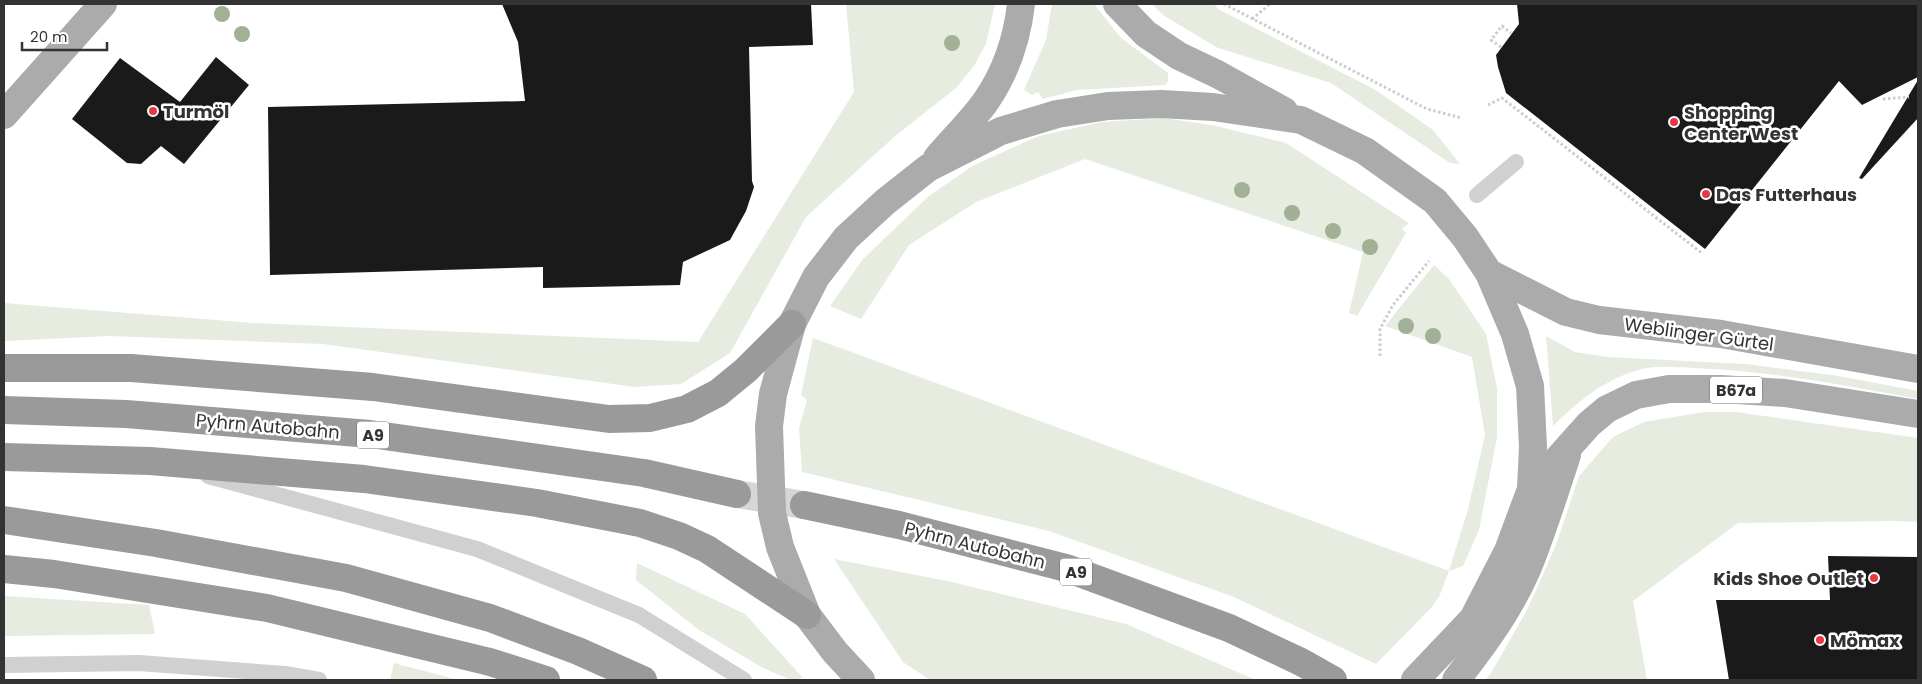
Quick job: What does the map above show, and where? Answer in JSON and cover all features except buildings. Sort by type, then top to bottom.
[{"type":"highway","points":[[4,368],[132,368],[373,387],[609,419],[650,418],[687,408],[718,393],[746,370],[792,324]]},
{"type":"highway","name":"Pyhrn Autobahn","points":[[4,410],[126,414],[370,434],[644,473],[737,494]]},
{"type":"highway","points":[[4,457],[150,461],[364,479],[537,503],[640,523],[679,536],[707,549],[807,614]]},
{"type":"highway","name":"Pyhrn Autobahn","points":[[804,505],[899,525],[1066,568],[1229,628],[1302,662],[1333,680]]},
{"type":"highway","points":[[4,520],[156,543],[346,578],[490,618],[578,651],[643,680]]},
{"type":"highway","points":[[4,569],[54,574],[267,608],[490,662],[546,680]]},
{"type":"main road","points":[[4,115],[103,4]]},
{"type":"main road","points":[[861,680],[835,652],[807,614],[783,555],[772,513],[769,426],[773,394],[792,324],[816,276],[846,238],[885,202],[928,168],[986,101],[1011,52],[1018,30],[1022,4]]},
{"type":"main road","points":[[1117,4],[1146,34],[1179,56],[1217,74],[1301,120],[1365,151],[1435,201],[1465,237],[1489,273],[1515,334],[1530,386],[1531,489],[1508,551],[1473,619],[1416,679]]},
{"type":"main road","points":[[928,168],[1001,131],[1057,114],[1108,106],[1161,104],[1213,107],[1301,120]]},
{"type":"main road","name":"Weblinger Gürtel","points":[[1489,273],[1566,312],[1599,320],[1721,334],[1776,345],[1843,354],[1918,369]]},
{"type":"main road","name":"B67a","points":[[1531,489],[1589,424],[1606,409],[1636,395],[1668,389],[1721,389],[1785,393],[1918,414]]},
{"type":"main road","points":[[1456,680],[1486,642],[1532,558],[1571,444]]},
{"type":"lane","points":[[1477,195],[1516,162]]},
{"type":"lane","points":[[150,461],[477,548],[639,615],[744,680]]},
{"type":"lane","points":[[4,665],[139,663],[285,674],[319,680]]},
{"type":"path","points":[[1224,4],[1427,108],[1462,118]]},
{"type":"path","points":[[1252,19],[1270,4]]},
{"type":"path","points":[[1501,47],[1491,40],[1502,26],[1511,33]]},
{"type":"path","points":[[1883,99],[1909,97]]},
{"type":"path","points":[[1488,105],[1502,98],[1703,254]]},
{"type":"path","points":[[1380,356],[1380,329],[1393,305],[1429,261]]},
{"type":"shaded area","points":[[846,4],[995,4],[986,44],[974,66],[956,88],[894,137],[806,217],[730,353],[681,384],[635,387],[323,344],[109,336],[4,341],[4,303],[253,323],[698,342],[854,92]]},
{"type":"shaded area","points":[[1052,4],[1094,4],[1121,38],[1168,73],[1168,81],[1165,85],[1077,90],[1043,99],[1038,92],[1032,95],[1024,90],[1046,40]]},
{"type":"shaded area","points":[[1152,4],[1214,4],[1218,9],[1374,89],[1433,130],[1460,164],[1450,163],[1331,83],[1218,48],[1163,15]]},
{"type":"shaded area","points":[[1165,118],[1216,126],[1286,143],[1409,223],[1402,229],[1406,233],[1357,316],[1349,313],[1363,252],[1085,159],[976,202],[909,245],[861,319],[830,306],[863,259],[929,196],[974,165],[1039,136],[1102,122]]},
{"type":"shaded area","points":[[1434,265],[1449,279],[1486,334],[1497,388],[1497,437],[1479,530],[1463,566],[1449,571],[1468,509],[1485,435],[1472,357],[1385,326]]},
{"type":"shaded area","points":[[1546,336],[1575,352],[1607,357],[1746,364],[1839,376],[1918,391],[1918,399],[1779,375],[1651,367],[1614,379],[1592,392],[1553,426]]},
{"type":"shaded area","points":[[813,338],[1449,571],[1439,597],[1431,608],[1376,664],[1234,597],[1049,531],[802,472],[799,428],[807,400],[801,395]]},
{"type":"shaded area","points":[[1704,412],[1736,412],[1918,438],[1918,522],[1738,523],[1633,601],[1647,680],[1485,680],[1491,673],[1527,610],[1556,545],[1579,476],[1613,437],[1644,422]]},
{"type":"shaded area","points":[[834,559],[952,582],[1126,624],[1256,680],[930,680],[903,662]]},
{"type":"shaded area","points":[[637,563],[745,614],[802,677],[798,680],[791,680],[763,668],[699,630],[636,580]]},
{"type":"shaded area","points":[[4,596],[149,605],[155,634],[4,636]]},
{"type":"shaded area","points":[[394,663],[458,680],[390,680]]},
{"type":"tunnel","points":[[737,494],[804,505]]},
{"type":"place","name":"Turmöl","points":[[153,111]]},
{"type":"place","name":"Shopping Center West","points":[[1674,122]]},
{"type":"place","name":"Das Futterhaus","points":[[1706,194]]},
{"type":"place","name":"Kids Shoe Outlet","points":[[1874,578]]},
{"type":"place","name":"Mömax","points":[[1820,640]]}]
